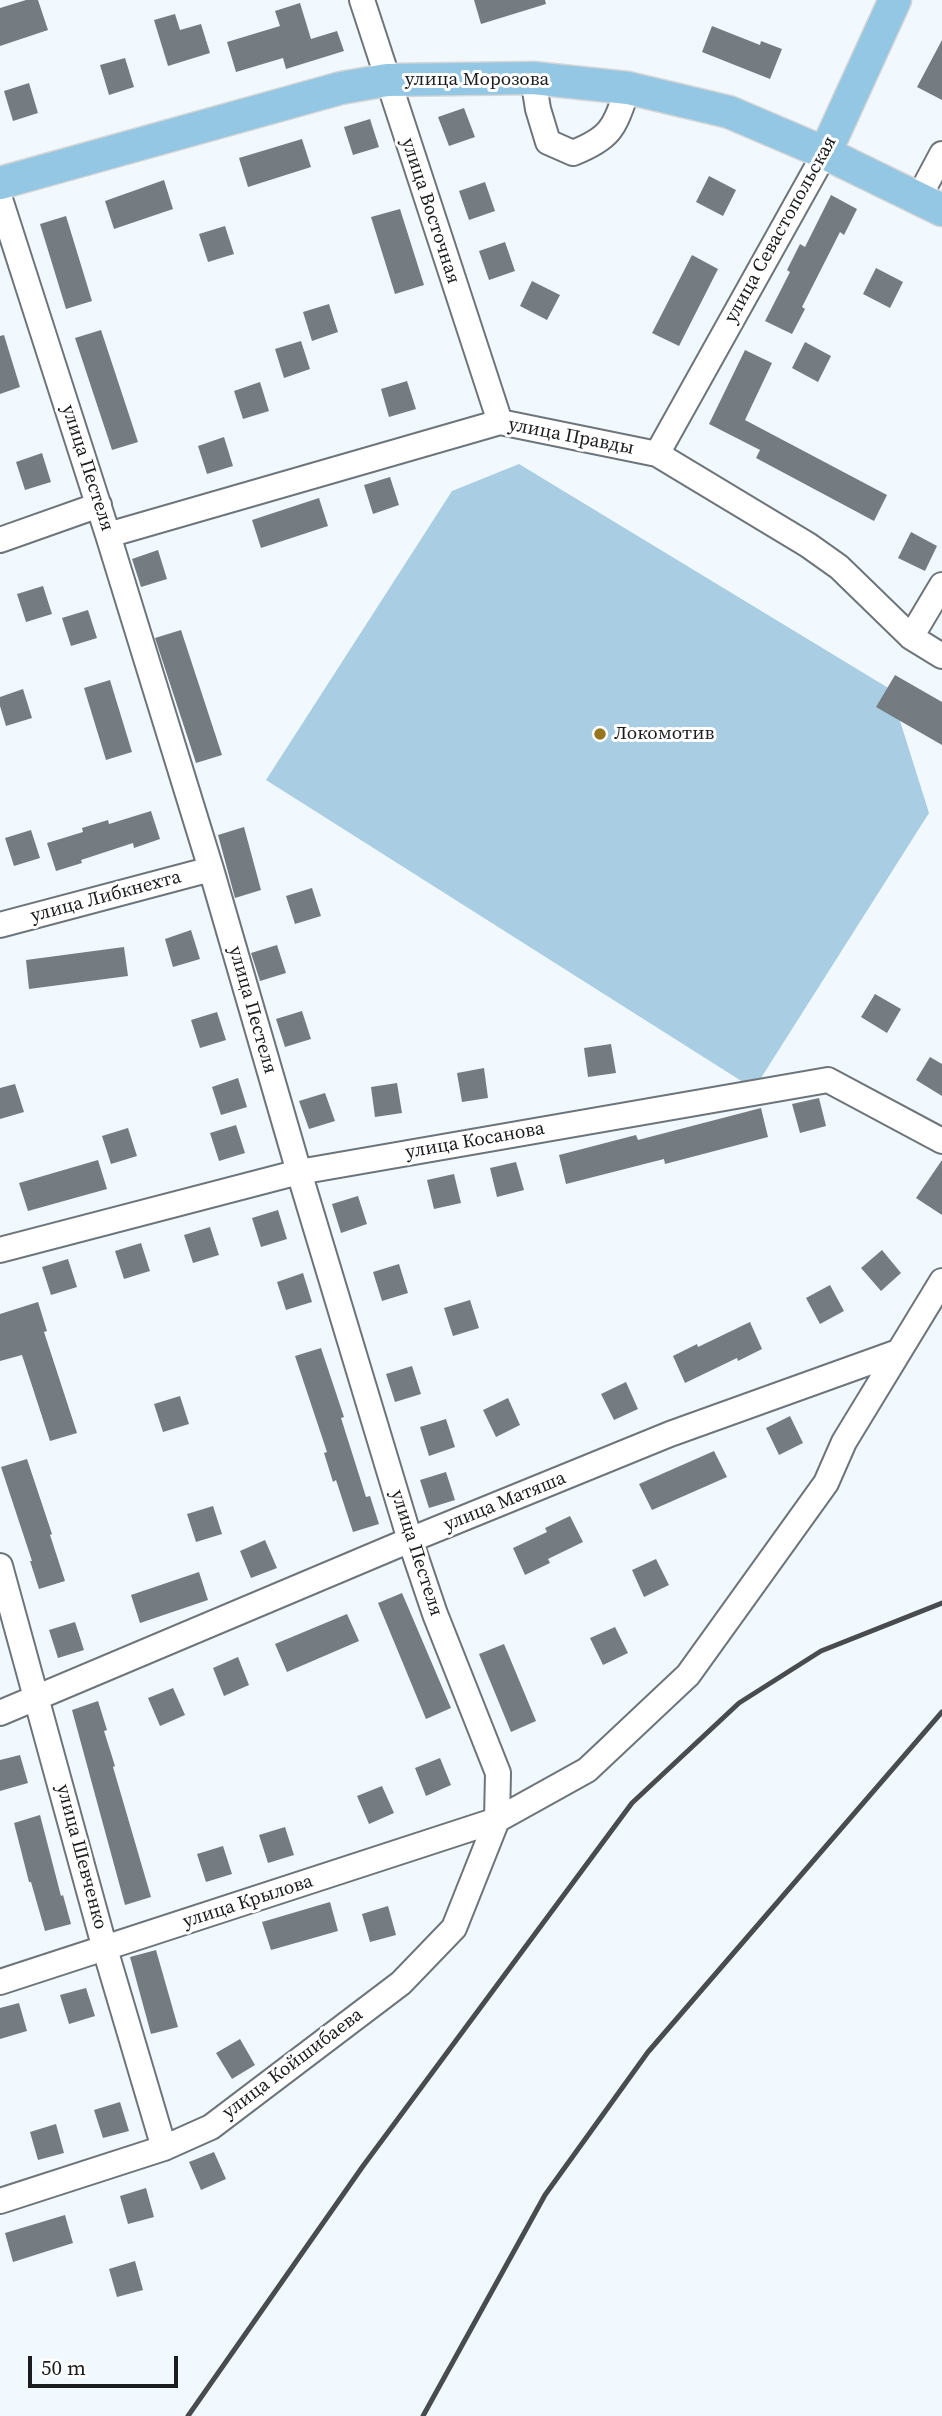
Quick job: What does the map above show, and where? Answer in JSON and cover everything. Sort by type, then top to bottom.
[{"type":"main road","name":"улица Севастопольская","points":[[825,153],[895,0]]},
{"type":"main road","name":"улица Морозова","points":[[0,183],[341,88],[387,80],[533,78],[628,88],[729,112],[825,153],[930,205]]},
{"type":"street","name":"улица Восточная","points":[[362,0],[500,422]]},
{"type":"street","points":[[533,78],[538,109],[548,142],[573,153],[598,143],[616,123],[628,88]]},
{"type":"street","name":"улица Севастопольская","points":[[657,454],[825,153]]},
{"type":"street","points":[[930,205],[942,154]]},
{"type":"street","name":"улица Пестеля","points":[[0,199],[99,505],[211,869],[410,1540],[435,1614],[498,1773],[497,1820]]},
{"type":"street","name":"улица Правды","points":[[108,535],[500,422],[657,454],[808,545],[839,567],[911,637],[942,656]]},
{"type":"street","points":[[0,540],[99,505]]},
{"type":"street","points":[[911,637],[942,585]]},
{"type":"street","name":"улица Либкнехта","points":[[0,925],[211,869]]},
{"type":"street","name":"улица Косанова","points":[[0,1250],[299,1172],[828,1080],[942,1141]]},
{"type":"street","name":"улица Крылова","points":[[0,1982],[497,1820],[587,1770],[688,1675],[826,1483],[844,1442],[942,1281]]},
{"type":"street","name":"улица Матяша","points":[[0,1713],[670,1434],[898,1352]]},
{"type":"street","name":"улица Шевченко","points":[[0,1566],[105,1949],[164,2148]]},
{"type":"street","name":"улица Койшибаева","points":[[0,2201],[164,2148],[211,2127],[401,1983],[454,1928],[497,1820]]},
{"type":"shaded area","name":"Локомотив","points":[[519,464],[890,689],[929,813],[754,1089],[266,780],[452,491]]},
{"type":"building","points":[[26,0],[38,0],[48,30],[0,46],[0,8]]},
{"type":"building","points":[[474,0],[545,0],[546,4],[481,24]]},
{"type":"building","points":[[300,3],[311,39],[337,31],[344,51],[286,69],[283,58],[236,72],[227,42],[280,26],[275,11]]},
{"type":"building","points":[[175,14],[180,30],[201,24],[210,53],[168,66],[154,20]]},
{"type":"building","points":[[712,26],[760,45],[761,41],[782,49],[770,79],[702,52]]},
{"type":"building","points":[[942,40],[942,100],[917,87]]},
{"type":"building","points":[[125,58],[134,87],[109,95],[100,65]]},
{"type":"building","points":[[29,83],[38,113],[13,121],[4,91]]},
{"type":"building","points":[[464,108],[475,137],[449,146],[438,117]]},
{"type":"building","points":[[370,119],[379,147],[353,155],[344,127]]},
{"type":"building","points":[[302,139],[311,167],[248,187],[239,158]]},
{"type":"building","points":[[709,176],[736,190],[723,216],[696,202]]},
{"type":"building","points":[[164,180],[173,209],[114,229],[105,201]]},
{"type":"building","points":[[485,182],[495,211],[469,220],[459,191]]},
{"type":"building","points":[[831,195],[857,209],[844,235],[840,232],[802,307],[805,309],[792,334],[765,321],[790,272],[787,270],[800,244],[805,247]]},
{"type":"building","points":[[400,209],[424,285],[395,294],[371,217]]},
{"type":"building","points":[[66,216],[92,301],[66,309],[40,224]]},
{"type":"building","points":[[225,226],[234,254],[208,262],[199,234]]},
{"type":"building","points":[[505,242],[515,271],[489,280],[479,251]]},
{"type":"building","points":[[692,255],[718,269],[679,346],[652,333]]},
{"type":"building","points":[[876,268],[903,282],[890,308],[863,294]]},
{"type":"building","points":[[532,281],[560,295],[547,320],[520,306]]},
{"type":"building","points":[[329,304],[338,332],[312,341],[303,312]]},
{"type":"building","points":[[101,330],[138,442],[112,450],[75,338]]},
{"type":"building","points":[[4,335],[20,387],[0,394],[0,336]]},
{"type":"building","points":[[301,341],[310,369],[284,378],[275,349]]},
{"type":"building","points":[[805,342],[831,356],[818,382],[792,368]]},
{"type":"building","points":[[745,350],[772,363],[745,420],[887,495],[874,521],[756,458],[760,450],[709,424]]},
{"type":"building","points":[[407,381],[416,409],[389,417],[381,389]]},
{"type":"building","points":[[260,382],[269,411],[243,419],[234,391]]},
{"type":"building","points":[[224,437],[233,466],[207,474],[198,446]]},
{"type":"building","points":[[42,453],[51,482],[25,490],[16,462]]},
{"type":"building","points":[[390,477],[399,505],[373,514],[364,485]]},
{"type":"building","points":[[319,498],[328,526],[261,548],[252,520]]},
{"type":"building","points":[[911,532],[937,546],[925,571],[898,558]]},
{"type":"building","points":[[158,550],[167,579],[141,587],[132,559]]},
{"type":"building","points":[[43,586],[52,614],[26,622],[17,594]]},
{"type":"building","points":[[88,610],[97,638],[71,646],[62,618]]},
{"type":"building","points":[[181,630],[222,755],[196,763],[155,638]]},
{"type":"building","points":[[895,675],[942,702],[942,745],[876,707]]},
{"type":"building","points":[[110,680],[132,752],[106,760],[84,688]]},
{"type":"building","points":[[23,689],[32,718],[6,726],[0,697]]},
{"type":"building","points":[[151,811],[160,839],[134,848],[133,843],[56,871],[47,843],[83,832],[82,828],[108,820],[109,824]]},
{"type":"building","points":[[244,827],[261,890],[235,898],[218,835]]},
{"type":"building","points":[[31,830],[40,858],[14,866],[5,838]]},
{"type":"building","points":[[312,888],[321,916],[295,924],[286,896]]},
{"type":"building","points":[[191,930],[200,959],[173,967],[165,939]]},
{"type":"building","points":[[277,945],[286,973],[260,981],[251,953]]},
{"type":"building","points":[[124,947],[128,976],[29,989],[26,960]]},
{"type":"building","points":[[875,994],[901,1009],[887,1033],[861,1017]]},
{"type":"building","points":[[302,1011],[311,1039],[285,1047],[276,1019]]},
{"type":"building","points":[[217,1012],[226,1040],[200,1048],[191,1020]]},
{"type":"building","points":[[611,1044],[616,1073],[588,1077],[584,1048]]},
{"type":"building","points":[[930,1057],[942,1064],[942,1096],[916,1080]]},
{"type":"building","points":[[484,1068],[488,1098],[462,1102],[457,1073]]},
{"type":"building","points":[[238,1078],[247,1107],[221,1115],[212,1087]]},
{"type":"building","points":[[397,1083],[402,1113],[375,1117],[371,1087]]},
{"type":"building","points":[[15,1084],[24,1112],[0,1119],[0,1088]]},
{"type":"building","points":[[325,1093],[335,1121],[309,1129],[299,1101]]},
{"type":"building","points":[[819,1098],[826,1126],[800,1133],[792,1104]]},
{"type":"building","points":[[761,1108],[768,1137],[665,1164],[664,1159],[566,1184],[559,1155],[636,1135],[638,1140]]},
{"type":"building","points":[[236,1125],[245,1153],[219,1161],[210,1133]]},
{"type":"building","points":[[128,1128],[137,1156],[111,1164],[102,1136]]},
{"type":"building","points":[[98,1160],[107,1189],[28,1211],[19,1183]]},
{"type":"building","points":[[942,1160],[942,1215],[916,1198]]},
{"type":"building","points":[[516,1162],[524,1190],[497,1197],[490,1168]]},
{"type":"building","points":[[454,1174],[461,1203],[434,1209],[427,1180]]},
{"type":"building","points":[[358,1196],[367,1224],[341,1233],[332,1204]]},
{"type":"building","points":[[278,1210],[287,1239],[261,1247],[252,1218]]},
{"type":"building","points":[[210,1227],[219,1255],[193,1263],[184,1235]]},
{"type":"building","points":[[141,1243],[150,1271],[124,1279],[115,1251]]},
{"type":"building","points":[[882,1250],[901,1273],[881,1291],[861,1268]]},
{"type":"building","points":[[68,1259],[77,1287],[51,1295],[42,1267]]},
{"type":"building","points":[[399,1264],[408,1293],[382,1301],[373,1272]]},
{"type":"building","points":[[303,1273],[312,1302],[286,1310],[277,1282]]},
{"type":"building","points":[[830,1285],[844,1311],[820,1324],[806,1298]]},
{"type":"building","points":[[470,1300],[479,1328],[453,1336],[444,1308]]},
{"type":"building","points":[[38,1302],[47,1331],[44,1332],[77,1433],[50,1441],[22,1355],[0,1361],[0,1314]]},
{"type":"building","points":[[750,1322],[762,1349],[685,1383],[673,1356]]},
{"type":"building","points":[[321,1348],[366,1497],[370,1496],[379,1524],[353,1532],[336,1480],[333,1482],[324,1453],[327,1452],[295,1356]]},
{"type":"building","points":[[412,1366],[421,1394],[395,1402],[386,1374]]},
{"type":"building","points":[[626,1382],[638,1409],[614,1420],[601,1394]]},
{"type":"building","points":[[180,1396],[189,1424],[163,1432],[154,1404]]},
{"type":"building","points":[[508,1398],[520,1425],[496,1437],[483,1410]]},
{"type":"building","points":[[790,1416],[803,1443],[779,1455],[766,1428]]},
{"type":"building","points":[[446,1419],[455,1447],[429,1456],[420,1427]]},
{"type":"building","points":[[714,1451],[727,1477],[652,1510],[639,1484]]},
{"type":"building","points":[[27,1459],[65,1581],[39,1589],[1,1467]]},
{"type":"building","points":[[446,1472],[455,1500],[429,1508],[420,1480]]},
{"type":"building","points":[[213,1506],[222,1534],[196,1542],[187,1514]]},
{"type":"building","points":[[570,1516],[583,1542],[548,1559],[550,1563],[525,1575],[513,1548],[547,1532],[545,1528]]},
{"type":"building","points":[[265,1540],[277,1568],[251,1578],[240,1551]]},
{"type":"building","points":[[656,1559],[669,1585],[644,1597],[632,1570]]},
{"type":"building","points":[[199,1572],[208,1600],[140,1623],[131,1595]]},
{"type":"building","points":[[402,1593],[451,1708],[426,1719],[378,1603]]},
{"type":"building","points":[[347,1614],[359,1641],[287,1672],[275,1644]]},
{"type":"building","points":[[75,1622],[84,1650],[58,1658],[49,1630]]},
{"type":"building","points":[[615,1627],[628,1653],[603,1665],[590,1638]]},
{"type":"building","points":[[504,1644],[536,1721],[511,1732],[479,1654]]},
{"type":"building","points":[[238,1657],[249,1685],[224,1696],[213,1668]]},
{"type":"building","points":[[173,1688],[185,1715],[160,1726],[148,1698]]},
{"type":"building","points":[[98,1701],[107,1730],[104,1731],[115,1766],[113,1767],[151,1897],[125,1905],[72,1710]]},
{"type":"building","points":[[20,1755],[28,1783],[0,1791],[0,1760]]},
{"type":"building","points":[[440,1758],[451,1785],[426,1796],[415,1768]]},
{"type":"building","points":[[382,1786],[394,1813],[369,1824],[357,1796]]},
{"type":"building","points":[[40,1815],[71,1924],[45,1931],[14,1823]]},
{"type":"building","points":[[285,1827],[294,1855],[268,1863],[259,1835]]},
{"type":"building","points":[[223,1846],[232,1874],[206,1882],[197,1854]]},
{"type":"building","points":[[330,1902],[338,1931],[271,1950],[262,1922]]},
{"type":"building","points":[[388,1906],[396,1935],[370,1942],[362,1914]]},
{"type":"building","points":[[156,1950],[178,2027],[151,2034],[130,1957]]},
{"type":"building","points":[[86,1988],[95,2016],[69,2024],[60,1995]]},
{"type":"building","points":[[19,2003],[27,2031],[0,2039],[0,2008]]},
{"type":"building","points":[[240,2039],[255,2065],[232,2079],[216,2053]]},
{"type":"building","points":[[120,2102],[129,2131],[103,2138],[94,2110]]},
{"type":"building","points":[[56,2124],[64,2153],[38,2160],[30,2132]]},
{"type":"building","points":[[214,2152],[226,2179],[201,2190],[189,2162]]},
{"type":"building","points":[[146,2188],[154,2217],[128,2224],[120,2196]]},
{"type":"building","points":[[65,2215],[73,2243],[13,2262],[5,2233]]},
{"type":"building","points":[[135,2261],[143,2290],[117,2297],[109,2269]]},
{"type":"railway","points":[[188,2416],[363,2166],[632,1803],[739,1703],[821,1651],[942,1603]]},
{"type":"railway","points":[[423,2416],[545,2195],[648,2052],[942,1712]]},
{"type":"place","name":"Локомотив","points":[[600,734]]}]
